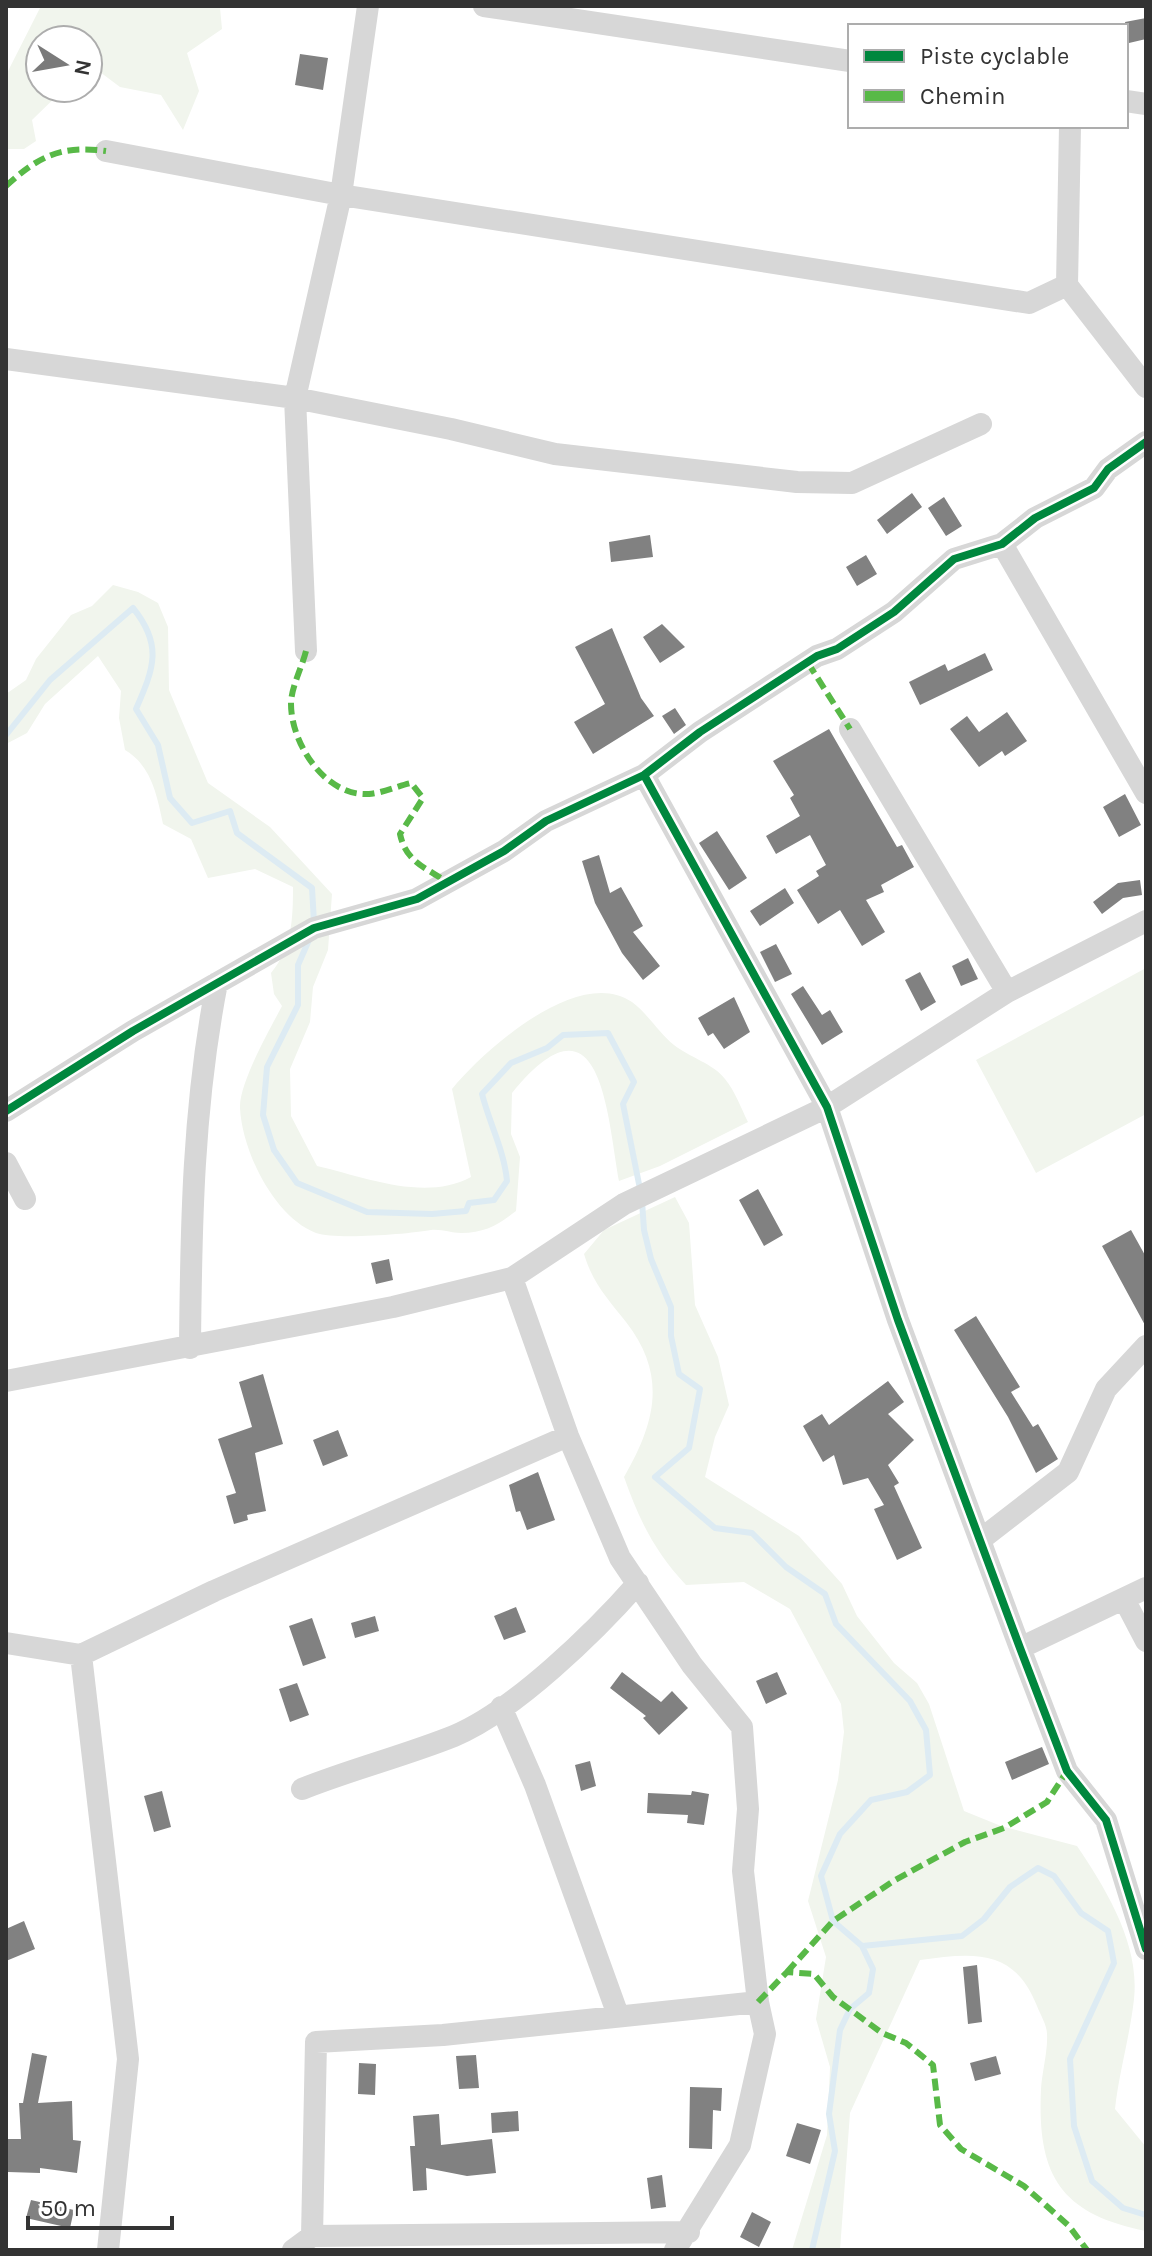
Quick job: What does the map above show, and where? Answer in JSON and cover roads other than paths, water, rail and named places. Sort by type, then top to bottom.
[{"type":"street","points":[[306,651],[295,398],[341,195],[368,6]]},
{"type":"street","points":[[484,6],[848,61]]},
{"type":"street","points":[[1070,128],[1067,285],[1146,387]]},
{"type":"street","points":[[106,151],[341,195],[974,297],[1029,303],[1067,285]]},
{"type":"street","points":[[6,359],[295,398],[451,429],[555,454],[797,482],[852,483],[981,424]]},
{"type":"street","points":[[6,1111],[314,928],[417,899],[504,851],[559,814],[644,775],[700,732],[817,656],[837,649],[868,630],[954,559],[1002,544],[1035,518],[1094,488],[1108,469],[1146,442]]},
{"type":"street","points":[[1002,544],[1146,793]]},
{"type":"street","points":[[850,729],[1007,992]]},
{"type":"street","points":[[644,775],[827,1107],[898,1320],[1020,1648],[1067,1771],[1106,1820],[1146,1949]]},
{"type":"street","points":[[6,1381],[393,1307],[512,1278],[624,1204],[827,1107],[1007,992],[1146,921]]},
{"type":"street","points":[[190,1348],[192,1174],[204,1050],[217,983]]},
{"type":"street","points":[[6,1163],[25,1199]]},
{"type":"street","points":[[293,2250],[312,2236],[514,2243],[682,2241],[740,2145],[765,2034],[758,2002],[743,1871],[748,1809],[742,1727],[692,1665],[620,1558],[568,1436],[512,1278]]},
{"type":"street","points":[[980,1540],[1068,1472],[1106,1389],[1146,1346]]},
{"type":"street","points":[[6,1643],[81,1655],[214,1591],[568,1436]]},
{"type":"street","points":[[302,1789],[456,1735],[501,1707],[594,1632],[638,1583]]},
{"type":"street","points":[[1020,1648],[1146,1588]]},
{"type":"street","points":[[1124,1599],[1146,1641]]},
{"type":"street","points":[[81,1655],[128,2059],[108,2250]]},
{"type":"street","points":[[501,1707],[535,1785],[618,2015]]},
{"type":"street","points":[[312,2236],[316,2042],[443,2035],[758,2002]]},
{"type":"waterway","points":[[6,735],[50,680],[133,608],[152,645],[151,669],[136,709],[158,745],[170,798],[192,823],[230,811],[237,833],[312,888],[314,922]]},
{"type":"waterway","points":[[309,940],[298,965],[298,1005],[267,1067],[263,1115],[274,1150],[297,1183],[367,1212],[432,1214],[466,1211],[469,1203],[494,1200],[507,1181],[482,1094],[511,1063],[547,1048],[563,1035],[608,1033],[634,1082],[623,1104],[640,1189]]},
{"type":"waterway","points":[[642,1201],[644,1230],[651,1259],[671,1307],[671,1336],[679,1374],[700,1389],[689,1448],[655,1477],[715,1528],[752,1533],[786,1567],[825,1594],[836,1624],[910,1701],[926,1730],[930,1775],[907,1792],[871,1800],[840,1834],[821,1876],[833,1921],[862,1946],[962,1936],[984,1919],[1010,1887],[1038,1868],[1054,1876],[1081,1913],[1108,1931],[1114,1963],[1070,2059],[1074,2126],[1092,2181],[1123,2208],[1146,2215]]},
{"type":"waterway","points":[[812,2250],[835,2151],[829,2114],[840,2030],[850,2009],[869,1993],[873,1969],[862,1946]]}]
